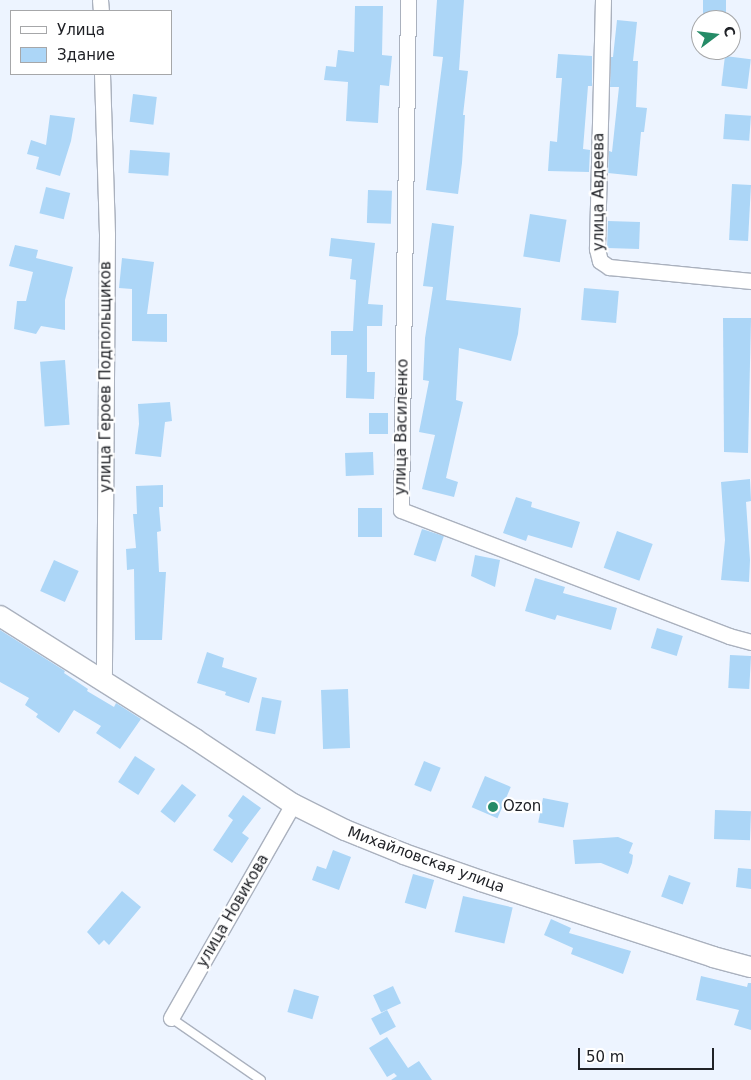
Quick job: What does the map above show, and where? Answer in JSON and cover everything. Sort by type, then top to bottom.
[{"type":"street","name":"улица Василенко","points":[[408,0],[400,510],[729,636],[751,642]]},
{"type":"street","name":"улица Авдеева","points":[[603,0],[597,249],[600,261],[609,267],[751,281]]},
{"type":"street","name":"улица Героев Подпольщиков","points":[[102,75],[107,235],[104,681]]},
{"type":"street","name":"Михайловская улица","points":[[0,616],[293,804],[346,830],[404,854],[583,915],[751,968]]},
{"type":"street","name":"улица Новикова","points":[[172,1018],[293,804]]},
{"type":"lane","points":[[172,1018],[261,1080]]},
{"type":"building","points":[[437,0],[464,0],[459,70],[468,71],[458,194],[426,190],[443,57],[433,56]]},
{"type":"building","points":[[703,0],[726,0],[726,10],[703,10]]},
{"type":"building","points":[[355,6],[383,6],[382,55],[392,56],[389,86],[380,85],[378,123],[346,121],[348,82],[324,80],[326,66],[336,67],[338,50],[354,52]]},
{"type":"building","points":[[617,20],[637,22],[633,61],[638,61],[636,107],[647,108],[644,132],[641,132],[637,176],[608,173],[609,151],[612,152],[619,87],[610,87],[611,57],[613,57]]},
{"type":"building","points":[[558,54],[592,56],[592,86],[588,86],[583,149],[590,150],[589,172],[548,171],[550,141],[557,142],[562,78],[556,78]]},
{"type":"building","points":[[741,58],[751,59],[747,89],[721,86],[725,60],[741,60]]},
{"type":"building","points":[[133,94],[157,97],[153,125],[130,122]]},
{"type":"building","points":[[725,114],[751,116],[749,141],[723,139]]},
{"type":"building","points":[[50,115],[75,118],[71,141],[60,176],[36,169],[39,157],[27,154],[31,140],[46,145]]},
{"type":"building","points":[[130,150],[170,153],[168,176],[128,173]]},
{"type":"building","points":[[732,184],[751,185],[748,241],[729,240]]},
{"type":"building","points":[[46,187],[70,193],[64,219],[39,213]]},
{"type":"building","points":[[368,190],[392,191],[391,224],[367,223]]},
{"type":"building","points":[[530,214],[567,220],[560,262],[523,256]]},
{"type":"building","points":[[608,221],[640,222],[639,249],[607,248]]},
{"type":"building","points":[[432,223],[454,226],[446,300],[521,308],[518,334],[511,361],[459,348],[456,400],[463,402],[446,478],[458,482],[454,497],[422,489],[435,435],[419,432],[429,381],[423,380],[425,338],[433,287],[423,286]]},
{"type":"building","points":[[331,238],[375,243],[368,304],[383,305],[382,326],[367,326],[367,372],[375,372],[374,399],[346,398],[347,355],[331,355],[331,331],[353,331],[356,280],[350,279],[352,259],[329,256]]},
{"type":"building","points":[[15,245],[38,250],[36,258],[73,267],[65,300],[65,330],[41,326],[36,334],[14,329],[17,301],[26,301],[33,272],[9,266]]},
{"type":"building","points":[[122,258],[154,262],[147,314],[167,314],[167,342],[132,341],[132,289],[119,288]]},
{"type":"building","points":[[584,288],[619,291],[616,323],[581,320]]},
{"type":"building","points":[[723,318],[751,318],[748,453],[724,452]]},
{"type":"building","points":[[65,360],[70,425],[45,427],[40,362]]},
{"type":"building","points":[[170,402],[172,421],[165,422],[161,457],[135,454],[139,424],[138,404]]},
{"type":"building","points":[[369,413],[388,413],[388,434],[369,434]]},
{"type":"building","points":[[373,452],[374,475],[346,476],[345,453]]},
{"type":"building","points":[[750,479],[751,501],[746,502],[750,560],[749,582],[721,580],[725,540],[721,482]]},
{"type":"building","points":[[163,485],[163,507],[159,507],[161,531],[157,532],[159,572],[166,572],[162,640],[135,640],[134,569],[127,570],[126,549],[136,548],[133,514],[137,514],[136,486]]},
{"type":"building","points":[[516,497],[532,502],[531,507],[580,522],[572,548],[528,535],[526,541],[503,533]]},
{"type":"building","points":[[358,508],[382,508],[382,537],[358,537]]},
{"type":"building","points":[[422,529],[444,536],[436,562],[414,555]]},
{"type":"building","points":[[617,531],[653,544],[639,581],[604,568]]},
{"type":"building","points":[[475,555],[500,560],[495,587],[471,576]]},
{"type":"building","points":[[54,560],[79,571],[65,602],[40,591]]},
{"type":"building","points":[[535,578],[565,587],[563,593],[617,608],[611,630],[557,615],[555,620],[525,611]]},
{"type":"building","points":[[657,628],[683,636],[677,656],[651,648]]},
{"type":"building","points":[[0,630],[65,671],[64,673],[88,689],[87,691],[114,707],[116,703],[141,719],[120,749],[96,733],[101,726],[74,710],[59,733],[36,717],[38,714],[25,705],[29,698],[0,682]]},
{"type":"building","points":[[207,652],[224,658],[222,667],[257,678],[249,703],[225,695],[226,692],[197,683]]},
{"type":"building","points":[[730,655],[751,656],[749,689],[728,688]]},
{"type":"building","points":[[348,689],[350,748],[323,749],[321,690]]},
{"type":"building","points":[[262,697],[282,701],[275,734],[256,730]]},
{"type":"building","points":[[135,756],[155,769],[138,795],[118,782]]},
{"type":"building","points":[[424,761],[441,768],[431,792],[414,785]]},
{"type":"building","points":[[485,776],[511,787],[497,818],[472,807]]},
{"type":"building","points":[[182,784],[196,795],[175,823],[160,812]]},
{"type":"building","points":[[243,795],[261,808],[242,833],[249,838],[232,863],[213,850],[233,820],[228,816]]},
{"type":"building","points":[[543,798],[569,803],[564,828],[538,823]]},
{"type":"building","points":[[715,810],[751,811],[750,840],[714,839]]},
{"type":"building","points":[[618,837],[633,843],[629,853],[633,855],[628,874],[601,863],[575,864],[573,840]]},
{"type":"building","points":[[333,850],[351,857],[339,890],[312,880],[317,866],[326,869]]},
{"type":"building","points":[[738,868],[751,869],[751,889],[736,887]]},
{"type":"building","points":[[413,874],[434,880],[426,909],[405,903]]},
{"type":"building","points":[[669,875],[691,883],[683,904],[661,897]]},
{"type":"building","points":[[122,891],[141,907],[109,945],[104,940],[99,945],[87,932]]},
{"type":"building","points":[[463,896],[513,907],[504,944],[455,932]]},
{"type":"building","points":[[551,919],[571,928],[569,933],[631,951],[623,974],[571,954],[573,948],[544,935]]},
{"type":"building","points":[[701,976],[747,987],[748,983],[751,983],[751,1030],[734,1025],[739,1010],[696,1000]]},
{"type":"building","points":[[393,986],[401,1003],[381,1013],[373,995]]},
{"type":"building","points":[[294,989],[319,996],[312,1019],[287,1012]]},
{"type":"building","points":[[387,1010],[396,1027],[380,1035],[371,1018]]},
{"type":"building","points":[[387,1037],[408,1068],[419,1061],[432,1080],[391,1080],[397,1076],[394,1073],[387,1077],[369,1048]]},
{"type":"place","name":"Ozon","points":[[493,807]]}]
